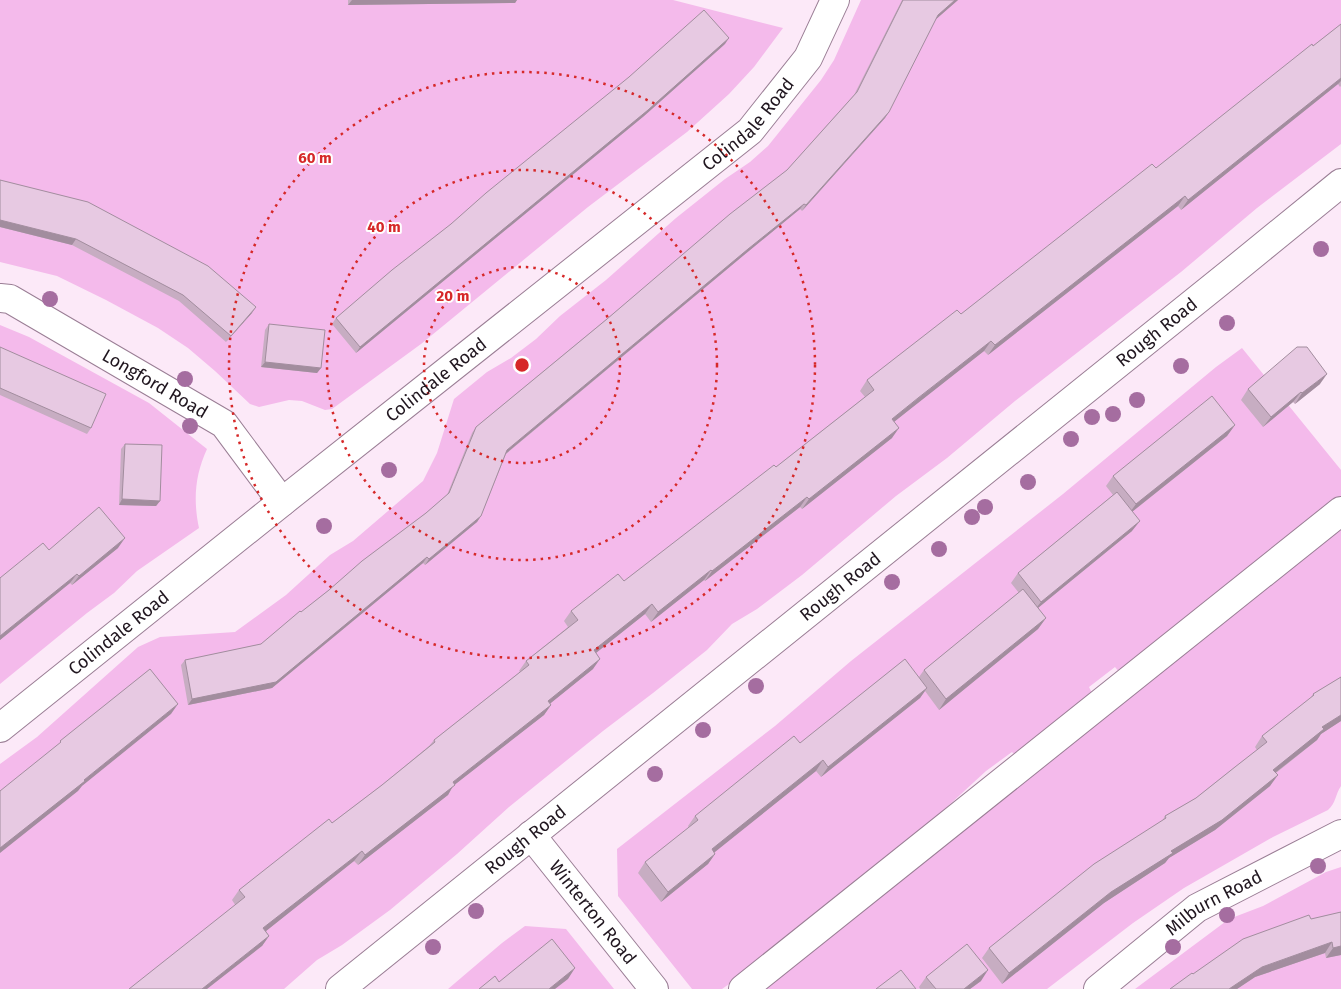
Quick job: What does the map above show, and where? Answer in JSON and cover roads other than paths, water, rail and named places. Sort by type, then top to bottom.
[{"type":"street","name":"Colindale Road","points":[[0,728],[750,131],[808,58],[835,0]]},
{"type":"street","name":"Rough Road","points":[[340,989],[1151,338],[1341,183]]},
{"type":"street","name":"Longford Road","points":[[0,298],[10,299],[224,424],[282,502]]},
{"type":"street","points":[[743,989],[1341,511]]},
{"type":"street","name":"Milburn Road","points":[[1098,989],[1196,908],[1341,834]]},
{"type":"street","name":"Winterton Road","points":[[531,835],[654,989]]}]
